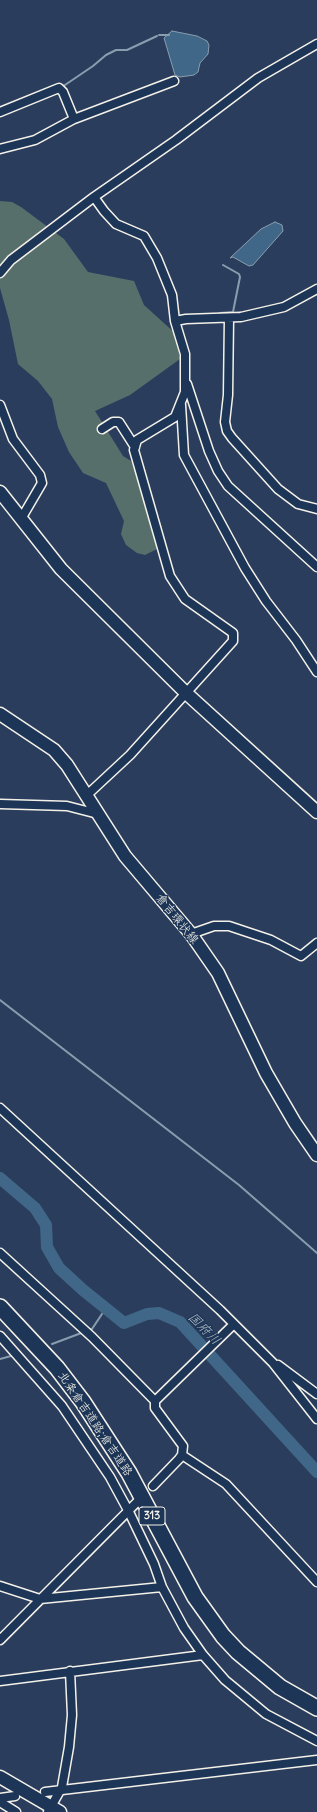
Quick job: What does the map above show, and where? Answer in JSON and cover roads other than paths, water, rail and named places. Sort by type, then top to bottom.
[{"type":"highway","name":"北条倉吉道路;倉吉道路","points":[[0,1296],[63,1363],[112,1430],[202,1593],[220,1620],[244,1646],[264,1663],[284,1679],[317,1698]]},
{"type":"highway","name":"北条倉吉道路;倉吉道路","points":[[0,1307],[57,1368],[83,1402],[129,1473],[196,1597],[223,1636],[238,1652],[269,1679],[317,1708]]},
{"type":"main road","points":[[0,492],[61,569],[185,692],[317,812]]},
{"type":"main road","name":"倉吉環状線","points":[[0,714],[54,750],[67,765],[125,856],[191,934],[218,973],[266,1073],[295,1123],[317,1155]]},
{"type":"main road","points":[[0,1777],[53,1810]]},
{"type":"street","points":[[0,274],[11,260],[94,197],[176,140],[258,78],[317,44]]},
{"type":"street","points":[[0,148],[35,140],[74,119],[174,82]]},
{"type":"street","points":[[0,112],[59,88],[74,119]]},
{"type":"street","points":[[87,795],[130,755],[185,692],[233,641],[233,633],[185,599],[170,576],[151,505],[136,461],[135,447],[137,440],[175,417],[185,392],[185,354],[175,321],[172,295],[157,258],[144,236],[116,224],[94,197]]},
{"type":"street","points":[[175,321],[186,319],[241,317],[284,307],[317,289]]},
{"type":"street","points":[[229,318],[228,395],[225,422],[227,431],[278,488],[298,504],[317,509]]},
{"type":"street","points":[[185,381],[209,452],[228,486],[317,567]]},
{"type":"street","points":[[0,405],[13,439],[40,475],[42,483],[21,518]]},
{"type":"street","points":[[181,405],[184,455],[245,568],[266,601],[296,640],[317,672]]},
{"type":"street","points":[[102,429],[113,422],[119,422],[135,447]]},
{"type":"street","points":[[0,804],[67,806],[98,814]]},
{"type":"street","points":[[191,934],[214,926],[229,926],[270,940],[301,956],[317,943]]},
{"type":"street","points":[[0,1108],[110,1207],[234,1324],[273,1363],[317,1419]]},
{"type":"street","points":[[0,1253],[92,1337],[156,1399]]},
{"type":"street","points":[[152,1486],[182,1455],[182,1446],[155,1408],[156,1399],[234,1324]]},
{"type":"street","points":[[0,1336],[62,1406],[110,1477],[154,1564],[162,1587],[184,1628],[203,1655],[225,1680],[266,1714],[317,1741]]},
{"type":"street","points":[[273,1363],[278,1365],[317,1394]]},
{"type":"street","points":[[182,1455],[226,1484],[285,1545],[317,1582]]},
{"type":"street","points":[[0,1640],[129,1512],[138,1501]]},
{"type":"street","points":[[0,1586],[40,1599],[162,1587]]},
{"type":"street","points":[[0,1681],[203,1655]]},
{"type":"street","points":[[53,1810],[61,1790],[70,1739],[72,1714],[70,1671]]},
{"type":"street","points":[[44,1792],[317,1760]]},
{"type":"street","points":[[0,1798],[15,1796]]},
{"type":"street","points":[[0,1802],[16,1812]]},
{"type":"water","points":[[172,31],[197,36],[207,41],[209,45],[208,54],[200,63],[198,72],[194,75],[180,77],[175,75],[164,38]]},
{"type":"water","points":[[275,222],[282,225],[283,231],[253,265],[249,266],[233,257],[230,258],[261,229]]},
{"type":"waterway","points":[[159,35],[169,35]]},
{"type":"waterway","points":[[62,87],[93,66],[106,55],[116,50],[127,50],[157,36]]},
{"type":"waterway","points":[[220,313],[233,312],[240,277],[239,274],[223,265]]},
{"type":"waterway","points":[[0,1000],[239,1185],[317,1253]]},
{"type":"waterway","name":"国府川","points":[[0,1178],[35,1208],[46,1225],[47,1247],[59,1268],[83,1290],[124,1323],[147,1314],[159,1313],[180,1322],[317,1472]]},
{"type":"waterway","points":[[88,1330],[92,1329],[106,1308]]},
{"type":"waterway","points":[[52,1344],[84,1332]]},
{"type":"waterway","points":[[0,1359],[11,1356]]}]
